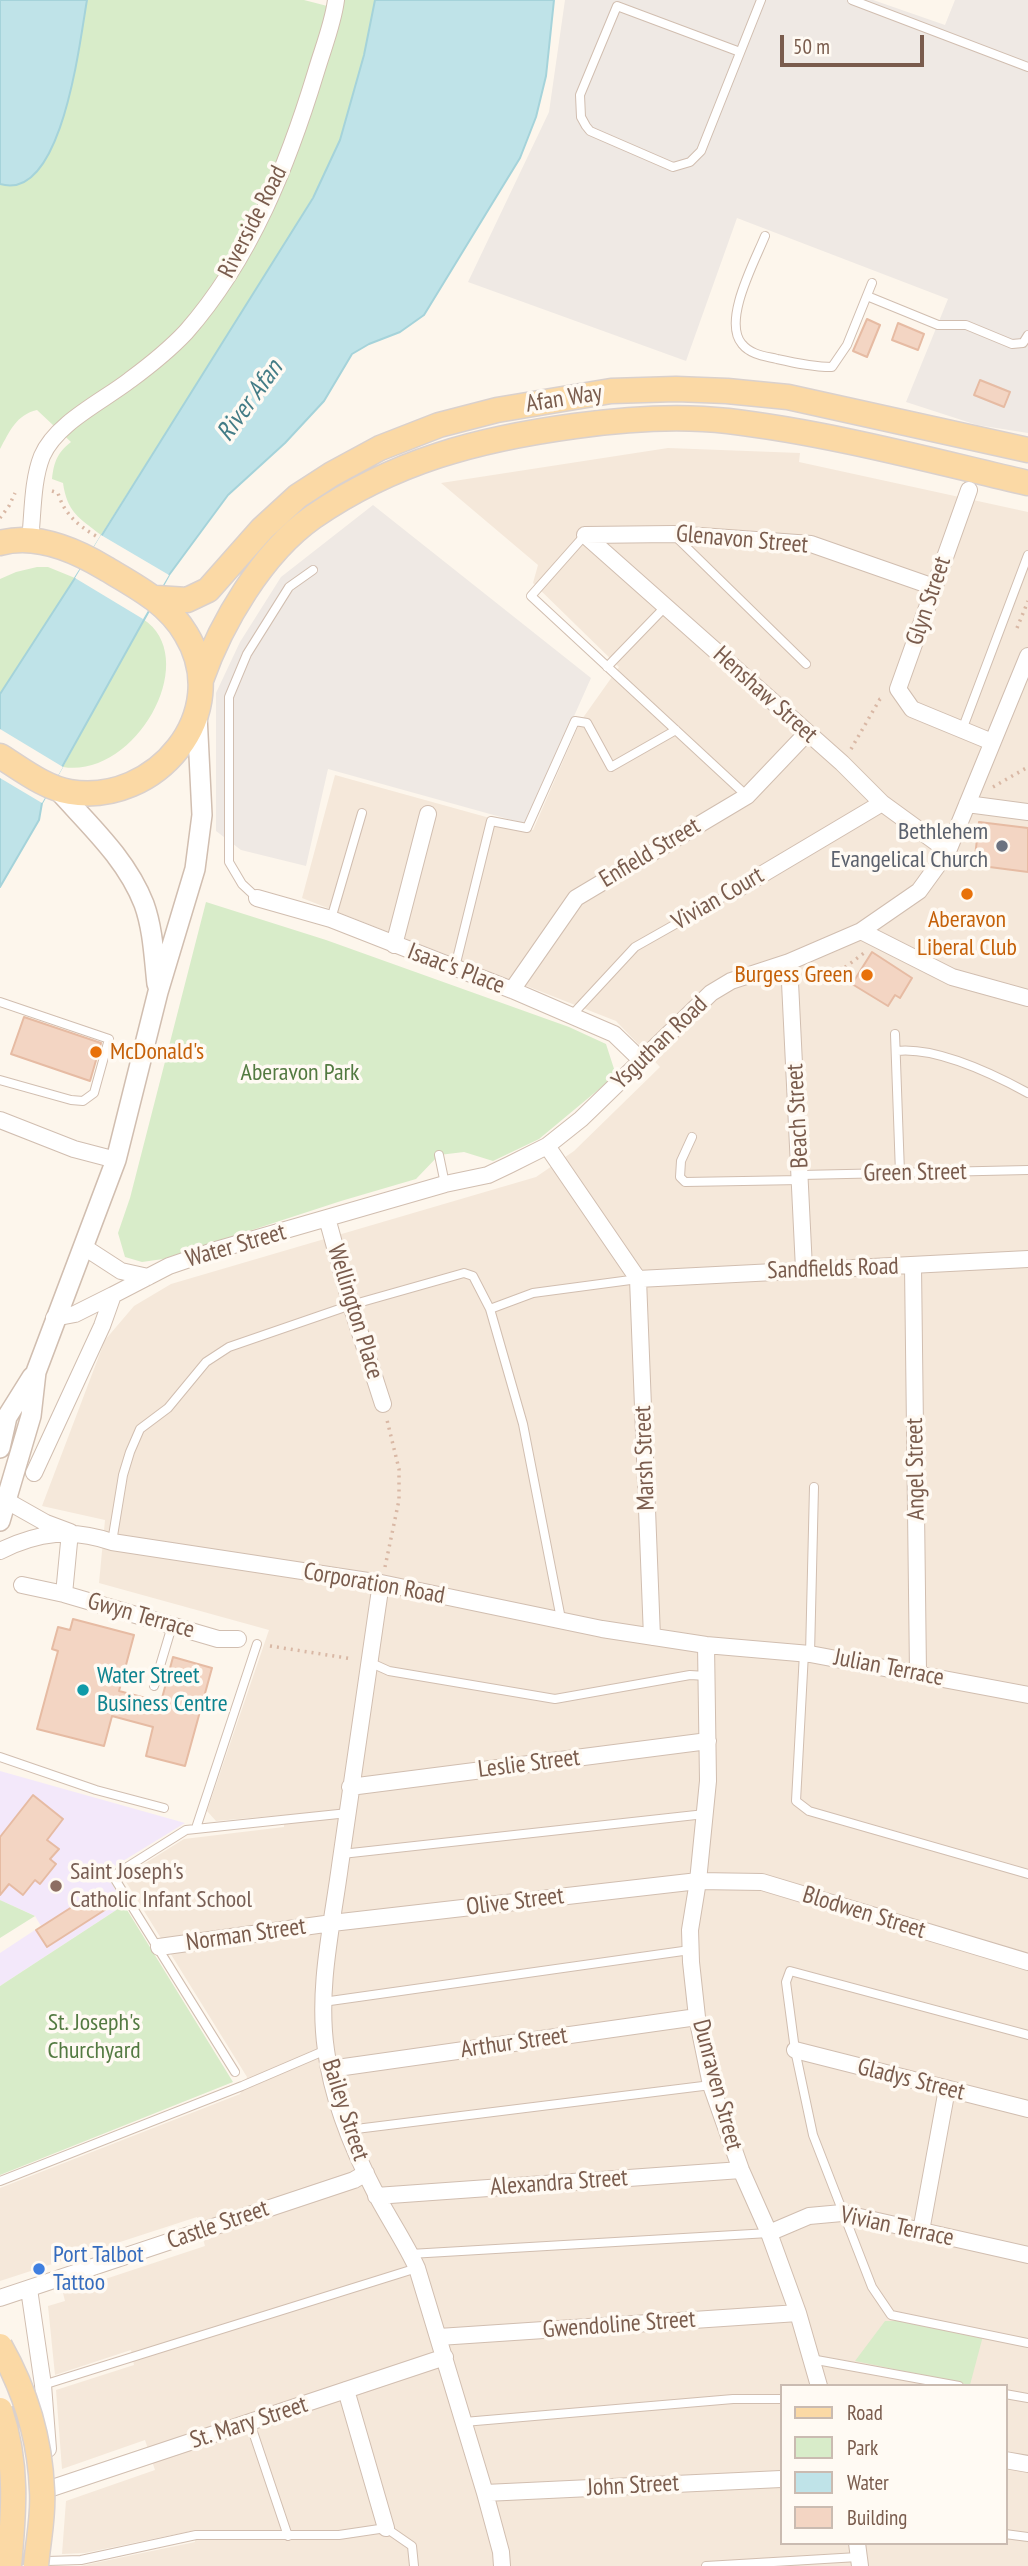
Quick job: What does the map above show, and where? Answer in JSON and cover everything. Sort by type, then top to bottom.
[{"type":"main road","name":"Afan Way","points":[[156,598],[187,600],[208,590],[262,529],[298,496],[332,474],[392,443],[439,425],[497,410],[611,391],[727,391],[788,397],[1028,450]]},
{"type":"main road","name":"Afan Way","points":[[201,680],[209,655],[250,583],[274,553],[311,518],[382,476],[448,452],[509,435],[604,422],[671,418],[726,420],[817,434],[1028,483]]},
{"type":"main road","points":[[0,543],[30,540],[91,546],[156,598],[170,613],[187,635],[201,680],[197,715],[179,749],[163,765],[145,777],[112,791],[84,793],[54,788],[0,756]]},
{"type":"main road","points":[[0,2346],[20,2387],[34,2429],[43,2492],[43,2564]]},
{"type":"main road","points":[[0,2410],[13,2461],[15,2493],[9,2566]]},
{"type":"street","name":"Riverside Road","points":[[30,540],[36,488],[44,453],[68,424],[131,380],[185,333],[215,297],[243,253],[260,220],[302,118],[336,0]]},
{"type":"street","name":"Glyn Street","points":[[898,689],[969,490]]},
{"type":"street","name":"Glenavon Street","points":[[585,535],[673,534],[811,544],[934,586]]},
{"type":"street","name":"Henshaw Street","points":[[585,535],[806,734],[842,763],[882,803],[948,851]]},
{"type":"street","name":"Ysguthan Road","points":[[547,1146],[581,1119],[711,993],[731,981],[789,962],[861,931],[919,891],[948,851],[1028,656]]},
{"type":"street","points":[[898,689],[912,709],[992,742]]},
{"type":"street","points":[[0,1521],[3,1503],[31,1416],[36,1372],[54,1318],[116,1160],[158,992],[195,869],[202,815],[197,715]]},
{"type":"street","name":"Enfield Street","points":[[512,990],[576,898],[747,796],[806,734]]},
{"type":"street","points":[[54,788],[110,847],[133,881],[146,913],[158,992]]},
{"type":"street","name":"Vivian Court","points":[[734,891],[882,803]]},
{"type":"street","points":[[967,804],[1028,812]]},
{"type":"street","points":[[394,945],[428,814]]},
{"type":"street","name":"Isaac's Place","points":[[257,898],[331,919],[512,990],[614,1034],[642,1061]]},
{"type":"street","points":[[861,931],[952,977],[1028,998]]},
{"type":"street","name":"Beach Street","points":[[789,962],[804,1269]]},
{"type":"street","points":[[0,1120],[74,1149],[116,1160]]},
{"type":"street","points":[[547,1146],[639,1279]]},
{"type":"street","name":"Water Street","points":[[54,1318],[75,1314],[169,1266],[446,1184],[488,1175],[547,1146]]},
{"type":"street","name":"Wellington Place","points":[[327,1218],[351,1305],[383,1404]]},
{"type":"street","points":[[84,1247],[121,1271],[148,1277]]},
{"type":"street","name":"Sandfields Road","points":[[639,1279],[1028,1259]]},
{"type":"street","name":"Angel Street","points":[[913,1266],[918,1673]]},
{"type":"street","name":"Marsh Street","points":[[639,1279],[652,1637]]},
{"type":"street","points":[[34,1473],[113,1295]]},
{"type":"street","points":[[0,1448],[7,1417],[36,1372]]},
{"type":"street","points":[[3,1503],[69,1532]]},
{"type":"street","name":"Corporation Road","points":[[0,1551],[23,1539],[69,1532],[112,1542],[381,1583],[652,1637],[749,1648]]},
{"type":"street","name":"Gwyn Terrace","points":[[64,1594],[69,1532]]},
{"type":"street","name":"Bailey Street","points":[[381,1583],[332,1923],[323,2002],[326,2050],[348,2130],[376,2196],[414,2261],[485,2493],[501,2552],[502,2566]]},
{"type":"street","name":"Gwyn Terrace","points":[[22,1585],[64,1594],[172,1626],[217,1645],[237,1639]]},
{"type":"street","name":"Dunraven Street","points":[[706,1645],[708,1741],[705,1814],[690,1930],[697,2017],[712,2085],[741,2170],[769,2233],[798,2313],[819,2384]]},
{"type":"street","name":"Julian Terrace","points":[[749,1648],[807,1653],[1028,1695]]},
{"type":"street","name":"Leslie Street","points":[[350,1787],[708,1741]]},
{"type":"street","name":"Olive Street","points":[[332,1923],[698,1881]]},
{"type":"street","name":"Blodwen Street","points":[[698,1881],[762,1882],[1028,1962]]},
{"type":"street","name":"Norman Street","points":[[159,1947],[332,1923]]},
{"type":"street","name":"Arthur Street","points":[[330,2069],[697,2017]]},
{"type":"street","name":"Gladys Street","points":[[795,2050],[1028,2109]]},
{"type":"street","points":[[920,2231],[947,2089]]},
{"type":"street","name":"Alexandra Street","points":[[376,2196],[741,2170]]},
{"type":"street","name":"Castle Street","points":[[0,2298],[354,2180],[366,2173]]},
{"type":"street","name":"Vivian Terrace","points":[[769,2233],[809,2216],[842,2213],[1028,2255]]},
{"type":"street","points":[[29,2289],[43,2385],[54,2504],[43,2564]]},
{"type":"street","name":"Gwendoline Street","points":[[439,2337],[798,2313]]},
{"type":"street","name":"St. Mary Street","points":[[51,2488],[445,2357]]},
{"type":"street","points":[[346,2390],[386,2528]]},
{"type":"street","points":[[1007,2460],[1028,2464]]},
{"type":"street","name":"John Street","points":[[485,2493],[780,2479]]},
{"type":"street","points":[[0,2558],[19,2566]]},
{"type":"lane","points":[[740,52],[617,6],[580,95],[581,117],[590,131],[673,167],[690,162],[701,151],[761,0]]},
{"type":"lane","points":[[852,0],[1028,67]]},
{"type":"lane","points":[[765,236],[734,316],[736,331],[742,344],[754,354],[816,367],[832,367],[846,345],[872,283]]},
{"type":"lane","points":[[867,296],[938,325],[966,325],[1012,344],[1023,343],[1028,335]]},
{"type":"lane","points":[[673,534],[806,664]]},
{"type":"lane","points":[[585,535],[531,596],[747,796]]},
{"type":"lane","points":[[962,730],[1028,555]]},
{"type":"lane","points":[[257,898],[242,884],[229,862],[229,697],[247,654],[289,587],[313,570]]},
{"type":"lane","points":[[607,667],[666,606]]},
{"type":"lane","points":[[455,967],[491,821],[527,828],[575,721],[587,723],[611,767],[676,730]]},
{"type":"lane","points":[[331,919],[362,813]]},
{"type":"lane","name":"Vivian Court","points":[[571,1016],[635,947],[734,891]]},
{"type":"lane","points":[[0,1002],[109,1039],[94,1093],[83,1101],[0,1080]]},
{"type":"lane","points":[[895,1034],[900,1173]]},
{"type":"lane","points":[[897,1051],[914,1049],[990,1073],[1028,1093]]},
{"type":"lane","name":"Green Street","points":[[692,1137],[681,1161],[680,1177],[685,1182],[1028,1170]]},
{"type":"lane","points":[[439,1155],[446,1184]]},
{"type":"lane","points":[[112,1542],[123,1475],[140,1429],[167,1408],[206,1362],[229,1347],[351,1305],[464,1273],[473,1276],[490,1309],[523,1424],[561,1619]]},
{"type":"lane","points":[[490,1309],[516,1297],[533,1293],[639,1279]]},
{"type":"lane","points":[[814,1487],[807,1653],[796,1801],[808,1811],[1028,1874]]},
{"type":"lane","points":[[154,1686],[172,1626]]},
{"type":"lane","points":[[196,1828],[257,1644]]},
{"type":"lane","points":[[369,1661],[389,1671],[555,1699],[690,1675],[707,1676]]},
{"type":"lane","points":[[0,1757],[96,1790],[164,1808]]},
{"type":"lane","points":[[236,2072],[113,1876],[186,1830],[348,1813]]},
{"type":"lane","points":[[342,1854],[705,1814]]},
{"type":"lane","points":[[323,2002],[690,1950]]},
{"type":"lane","points":[[1028,2035],[790,1971],[786,1982],[795,2050],[813,2135],[872,2287],[891,2315],[1028,2343]]},
{"type":"lane","points":[[0,2181],[326,2050]]},
{"type":"lane","points":[[348,2130],[712,2085]]},
{"type":"lane","points":[[43,2385],[414,2261],[769,2233]]},
{"type":"lane","points":[[811,2358],[948,2384]]},
{"type":"lane","points":[[1007,2394],[1028,2398]]},
{"type":"lane","points":[[464,2423],[733,2399],[780,2399]]},
{"type":"lane","points":[[250,2423],[288,2536]]},
{"type":"lane","points":[[28,2442],[46,2435]]},
{"type":"lane","points":[[43,2564],[81,2560],[197,2535],[339,2535],[386,2528],[412,2546],[414,2566]]},
{"type":"lane","points":[[1007,2534],[1028,2537]]},
{"type":"lane","points":[[706,2566],[858,2555]]},
{"type":"path","points":[[36,488],[58,493],[62,507],[79,526],[91,546]]},
{"type":"path","points":[[842,763],[880,699],[898,689]]},
{"type":"path","points":[[976,786],[992,788],[1028,767]]},
{"type":"path","points":[[791,987],[832,977],[856,961],[879,940]]},
{"type":"path","points":[[381,1583],[399,1500],[399,1469],[383,1404]]},
{"type":"path","points":[[257,1644],[369,1661]]},
{"type":"shaded area","points":[[565,0],[873,0],[945,25],[955,0],[1028,0],[1028,433],[977,425],[906,402],[948,299],[737,218],[686,361],[468,282],[549,112]]},
{"type":"shaded area","points":[[668,448],[800,453],[799,462],[1028,512],[1028,2566],[80,2566],[195,2542],[196,2530],[85,2553],[62,2554],[66,2501],[155,2470],[145,2440],[62,2469],[56,2390],[134,2365],[131,2350],[55,2375],[48,2306],[65,2301],[63,2293],[205,2246],[197,2217],[0,2281],[0,2188],[240,2094],[247,2077],[123,1877],[184,1839],[284,1827],[284,1815],[216,1821],[207,1811],[269,1630],[99,1583],[105,1520],[42,1506],[105,1340],[134,1306],[171,1284],[536,1177],[574,1151],[660,1067],[616,1021],[302,898],[335,775],[533,830],[580,722],[619,667],[533,583],[538,565],[441,483]]},
{"type":"shaded area","points":[[373,505],[591,678],[526,824],[328,769],[306,866],[241,850],[216,831],[216,693],[240,642],[281,577]]},
{"type":"shaded area","name":"Saint Joseph's Catholic Infant School","points":[[0,1771],[185,1823],[105,1872],[124,1905],[0,1986],[0,1953],[41,1926],[35,1916],[0,1900]]},
{"type":"green space","points":[[0,0],[304,0],[335,8],[336,0],[433,0],[269,269],[101,535],[80,519],[71,508],[63,483],[52,479],[57,458],[71,442],[37,410],[19,420],[0,449]]},
{"type":"green space","points":[[37,567],[48,567],[75,578],[0,694],[0,579]]},
{"type":"green space","points":[[143,619],[160,637],[166,660],[163,686],[153,712],[136,736],[115,754],[90,766],[63,767]]},
{"type":"green space","name":"Aberavon Park","points":[[206,902],[326,940],[569,1027],[606,1044],[616,1075],[539,1139],[493,1161],[464,1152],[439,1155],[416,1179],[163,1259],[142,1262],[125,1257],[118,1233],[130,1198]]},
{"type":"green space","points":[[0,1900],[35,1916],[0,1938]]},
{"type":"green space","name":"St. Joseph's Churchyard","points":[[124,1905],[233,2082],[0,2175],[0,1986]]},
{"type":"green space","points":[[885,2321],[915,2321],[983,2336],[970,2384],[855,2361]]},
{"type":"water","points":[[0,0],[87,0],[73,80],[53,144],[39,169],[22,183],[0,184]]},
{"type":"water","name":"River Afan","points":[[375,0],[554,0],[546,76],[536,117],[520,158],[424,315],[400,332],[352,354],[324,401],[285,443],[228,495],[169,575],[42,803],[39,820],[0,887],[0,694],[313,198],[340,140],[364,55]]},
{"type":"pier","points":[[101,535],[169,575],[143,619],[75,578]]},
{"type":"pier","points":[[0,729],[63,767],[42,803],[0,778]]},
{"type":"building","points":[[867,319],[880,325],[867,357],[853,351]]},
{"type":"building","points":[[898,323],[924,334],[918,350],[892,340]]},
{"type":"building","points":[[980,380],[1010,392],[1004,407],[974,395]]},
{"type":"building","name":"Bethlehem Evangelical Church","points":[[979,822],[1028,828],[1028,872],[974,865]]},
{"type":"building","points":[[872,952],[912,978],[900,998],[895,995],[888,1006],[852,984]]},
{"type":"building","points":[[24,1017],[101,1043],[90,1081],[11,1054]]},
{"type":"building","name":"Water Street Business Centre","points":[[73,1619],[134,1635],[119,1691],[161,1702],[173,1657],[212,1668],[185,1766],[146,1756],[153,1727],[112,1716],[104,1746],[37,1729],[58,1651],[52,1649],[58,1627],[70,1630]]},
{"type":"building","points":[[33,1795],[63,1819],[47,1840],[59,1849],[50,1859],[56,1864],[40,1884],[35,1880],[23,1895],[9,1884],[0,1895],[0,1837]]},
{"type":"building","points":[[100,1889],[111,1906],[47,1947],[36,1930]]},
{"type":"place","name":"Bethlehem Evangelical Church","points":[[1002,846]]},
{"type":"place","name":"Aberavon Liberal Club","points":[[967,894]]},
{"type":"place","name":"Burgess Green","points":[[867,975]]},
{"type":"place","name":"McDonald's","points":[[96,1052]]},
{"type":"place","name":"Water Street Business Centre","points":[[83,1690]]},
{"type":"place","name":"Saint Joseph's Catholic Infant School","points":[[56,1886]]},
{"type":"place","name":"Port Talbot Tattoo","points":[[39,2269]]}]
